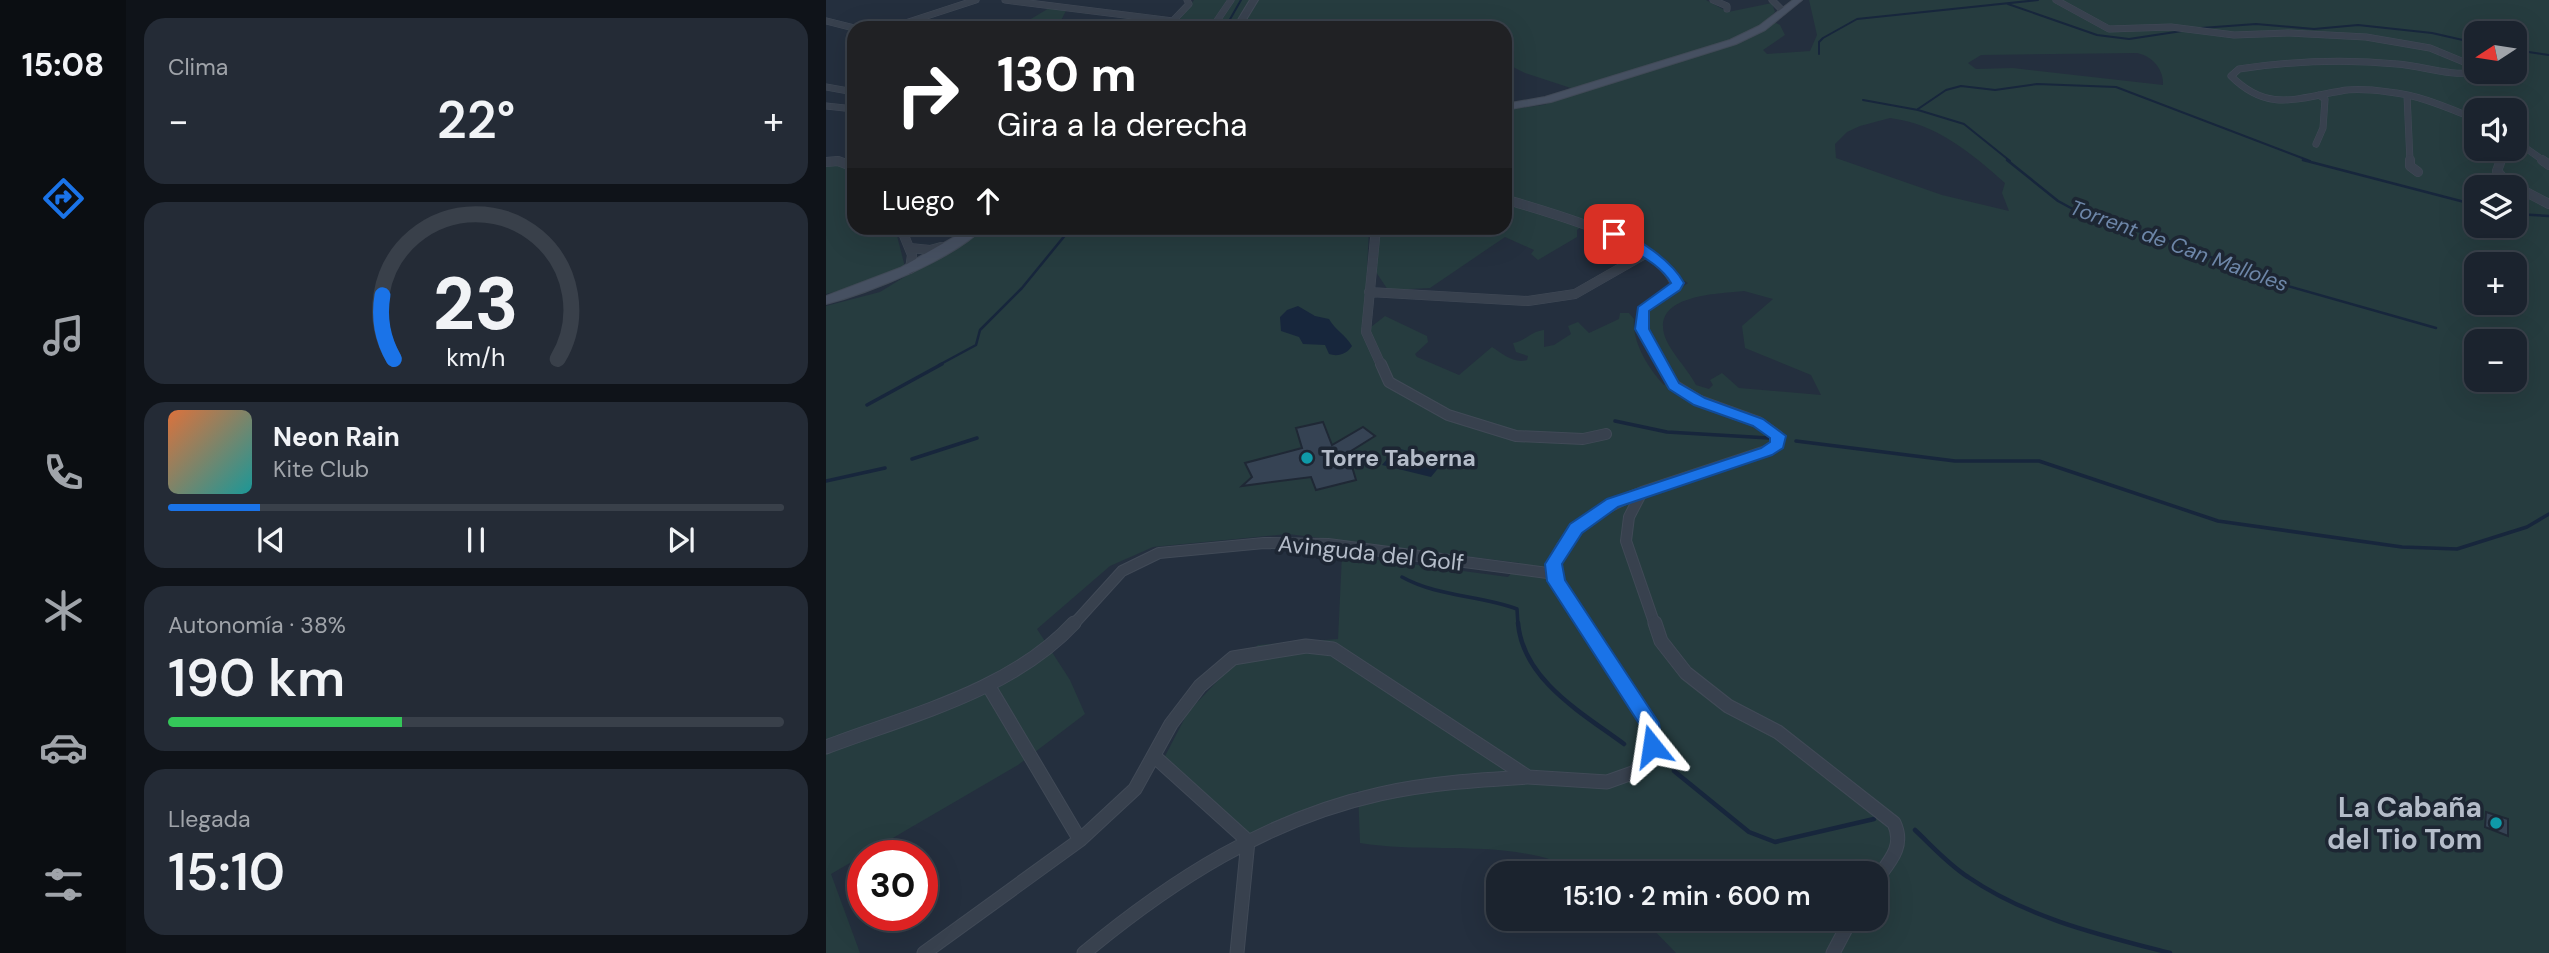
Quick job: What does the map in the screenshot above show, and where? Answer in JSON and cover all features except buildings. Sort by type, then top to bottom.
[{"type":"main road","points":[[1512,106],[1547,100],[1732,43],[1753,33],[1785,3]]},
{"type":"main road","points":[[910,270],[959,235]]},
{"type":"main road","points":[[826,300],[879,284],[910,270],[966,235]]},
{"type":"street","points":[[912,21],[976,0]]},
{"type":"street","points":[[1006,0],[1173,20],[1189,4],[1187,0]]},
{"type":"street","points":[[1059,6],[1066,0]]},
{"type":"street","points":[[1217,21],[1231,0]]},
{"type":"street","points":[[1241,21],[1254,0]]},
{"type":"street","points":[[1713,0],[1727,6],[1727,9]]},
{"type":"street","points":[[2056,0],[2109,29],[2171,27],[2234,35],[2289,33],[2366,37],[2430,48],[2464,63]]},
{"type":"street","points":[[826,21],[847,26]]},
{"type":"street","points":[[2464,72],[2410,65],[2323,59],[2243,68],[2231,74],[2240,86],[2271,99],[2298,101],[2343,90],[2407,95],[2464,115]]},
{"type":"street","points":[[826,87],[847,91]]},
{"type":"street","points":[[2316,144],[2323,128],[2325,99],[2319,95]]},
{"type":"street","points":[[2407,95],[2410,166],[2418,172]]},
{"type":"street","points":[[826,106],[847,108]]},
{"type":"street","points":[[2527,148],[2549,164]]},
{"type":"street","points":[[826,162],[838,161],[847,164]]},
{"type":"street","points":[[2501,161],[2497,171],[2507,182],[2549,204]]},
{"type":"street","points":[[1084,953],[1154,897],[1248,841],[1359,799],[1441,783],[1528,777],[1607,782],[1635,772],[1652,746],[1649,723],[1556,581],[1554,564],[1576,528],[1612,503],[1766,452],[1777,444],[1778,436],[1758,422],[1700,401],[1674,385],[1642,329],[1643,309],[1676,287],[1673,276],[1618,236],[1512,201]]},
{"type":"street","points":[[904,235],[912,255],[910,270]]},
{"type":"street","points":[[1375,235],[1366,332],[1389,382],[1448,415],[1516,436],[1583,439],[1605,434]]},
{"type":"street","points":[[910,248],[930,250],[941,247]]},
{"type":"street","points":[[1369,292],[1528,301],[1575,294],[1646,254]]},
{"type":"street","points":[[1642,492],[1629,517],[1626,541],[1661,640],[1686,673],[1728,706],[1779,732],[1894,823],[1900,836],[1896,852],[1888,863]]},
{"type":"street","name":"Avinguda del Golf","points":[[826,747],[988,685],[1051,648],[1122,571],[1159,553],[1264,543],[1328,544],[1555,574]]},
{"type":"street","points":[[923,953],[1080,840],[1135,789],[1171,724],[1200,686],[1233,658],[1306,646],[1333,649],[1528,777]]},
{"type":"street","points":[[988,685],[1080,840]]},
{"type":"street","points":[[1154,756],[1248,841]]},
{"type":"street","points":[[1237,953],[1248,841]]},
{"type":"street","points":[[1832,953],[1844,931]]},
{"type":"green space","points":[[1194,0],[1227,0],[1214,21],[1178,21]]},
{"type":"green space","points":[[1233,0],[1706,0],[1728,12],[1772,3],[1775,12],[1768,19],[1780,25],[1785,35],[1763,50],[1767,54],[1810,51],[1817,35],[1809,0],[2549,0],[2549,953],[1676,953],[1655,931],[1888,931],[1888,861],[1554,861],[1502,850],[1416,848],[1360,843],[1358,791],[1249,834],[1163,760],[1188,712],[1226,672],[1258,645],[1338,639],[1342,555],[1508,577],[1520,563],[1288,534],[1153,547],[1110,566],[1037,629],[1070,680],[1085,714],[1018,765],[889,840],[847,840],[847,865],[831,874],[847,918],[847,931],[852,931],[860,953],[826,953],[826,306],[880,292],[973,235],[1369,235],[1366,291],[1374,291],[1371,327],[1385,316],[1427,336],[1428,342],[1415,354],[1417,357],[1459,375],[1492,347],[1513,359],[1527,360],[1528,356],[1516,352],[1513,343],[1544,330],[1544,347],[1554,345],[1571,334],[1568,326],[1578,322],[1589,333],[1619,319],[1620,313],[1629,313],[1634,319],[1638,346],[1652,371],[1664,385],[1674,379],[1647,330],[1647,311],[1688,283],[1588,221],[1577,230],[1577,237],[1538,260],[1531,254],[1534,250],[1505,237],[1430,288],[1388,290],[1376,272],[1379,235],[1512,235],[1512,109],[1543,105],[1583,92],[1512,66],[1512,21],[1220,21]],"holes":[[[2137,53],[2156,64],[2163,85],[2013,68],[1976,69],[1968,63],[1981,55]],[[1890,118],[1923,126],[1966,150],[2005,183],[2002,193],[2009,211],[1942,195],[1836,158],[1835,144],[1847,132]],[[1744,291],[1773,299],[1742,326],[1745,348],[1811,375],[1821,395],[1739,388],[1722,373],[1710,380],[1713,385],[1709,389],[1696,385],[1666,340],[1664,321],[1669,311],[1678,304],[1705,295]]]},
{"type":"green space","points":[[1051,7],[1067,9],[1061,21],[1027,21]]},
{"type":"green space","points":[[826,165],[838,165],[847,170],[847,235],[897,235],[905,267],[852,288],[826,294]]},
{"type":"water","points":[[1298,306],[1315,316],[1329,319],[1350,342],[1350,349],[1339,355],[1332,355],[1325,345],[1303,344],[1299,337],[1281,331],[1280,317],[1287,310]]},
{"type":"water","points":[[1396,448],[1445,460],[1431,477],[1382,465]]},
{"type":"waterway","points":[[1229,21],[1241,0]]},
{"type":"waterway","points":[[1819,54],[1819,42],[1823,38],[1857,19],[2038,0]]},
{"type":"waterway","points":[[2008,4],[2097,35],[2129,39],[2182,31]]},
{"type":"waterway","points":[[2201,28],[2256,24],[2314,29],[2358,25],[2432,33],[2464,40]]},
{"type":"waterway","points":[[2527,52],[2549,55]]},
{"type":"waterway","points":[[1918,109],[1946,90],[1961,86],[1995,90],[2037,84],[2116,87],[2310,161]]},
{"type":"waterway","name":"Torrent de Can Malloles","points":[[1863,100],[1918,110],[1964,124],[2010,161]]},
{"type":"waterway","name":"Torrent de Can Malloles","points":[[2007,160],[2058,201],[2082,214],[2158,237],[2284,285],[2436,328]]},
{"type":"waterway","points":[[2303,160],[2464,202]]},
{"type":"waterway","points":[[2527,215],[2549,216]]},
{"type":"waterway","points":[[939,365],[976,345],[980,330],[1022,288],[1065,235]]},
{"type":"waterway","points":[[867,405],[942,364]]},
{"type":"waterway","points":[[1615,421],[1667,432],[1769,438]]},
{"type":"waterway","points":[[912,459],[977,438]]},
{"type":"waterway","points":[[1796,441],[1955,461],[2039,461],[2218,521],[2402,547],[2457,549],[2527,527],[2549,514]]},
{"type":"waterway","points":[[826,481],[885,468]]},
{"type":"waterway","points":[[1402,577],[1444,592],[1517,609],[1518,625]]},
{"type":"waterway","points":[[1518,623],[1522,643],[1543,678],[1573,707],[1624,744]]},
{"type":"waterway","points":[[1674,771],[1749,832],[1775,842],[1874,819]]},
{"type":"waterway","points":[[1915,830],[1961,872],[2015,904],[2065,924],[2170,953]]},
{"type":"place","name":"Torre Taberna","points":[[1307,458]]},
{"type":"place","name":"La Cabaña del Tio Tom","points":[[2496,823]]},
{"type":"route","points":[[1614,234],[1628,240],[1673,276],[1677,283],[1676,287],[1643,309],[1642,329],[1674,385],[1700,401],[1758,422],[1778,436],[1777,444],[1766,452],[1612,503],[1576,528],[1554,564],[1556,581],[1649,723],[1652,746]]}]
